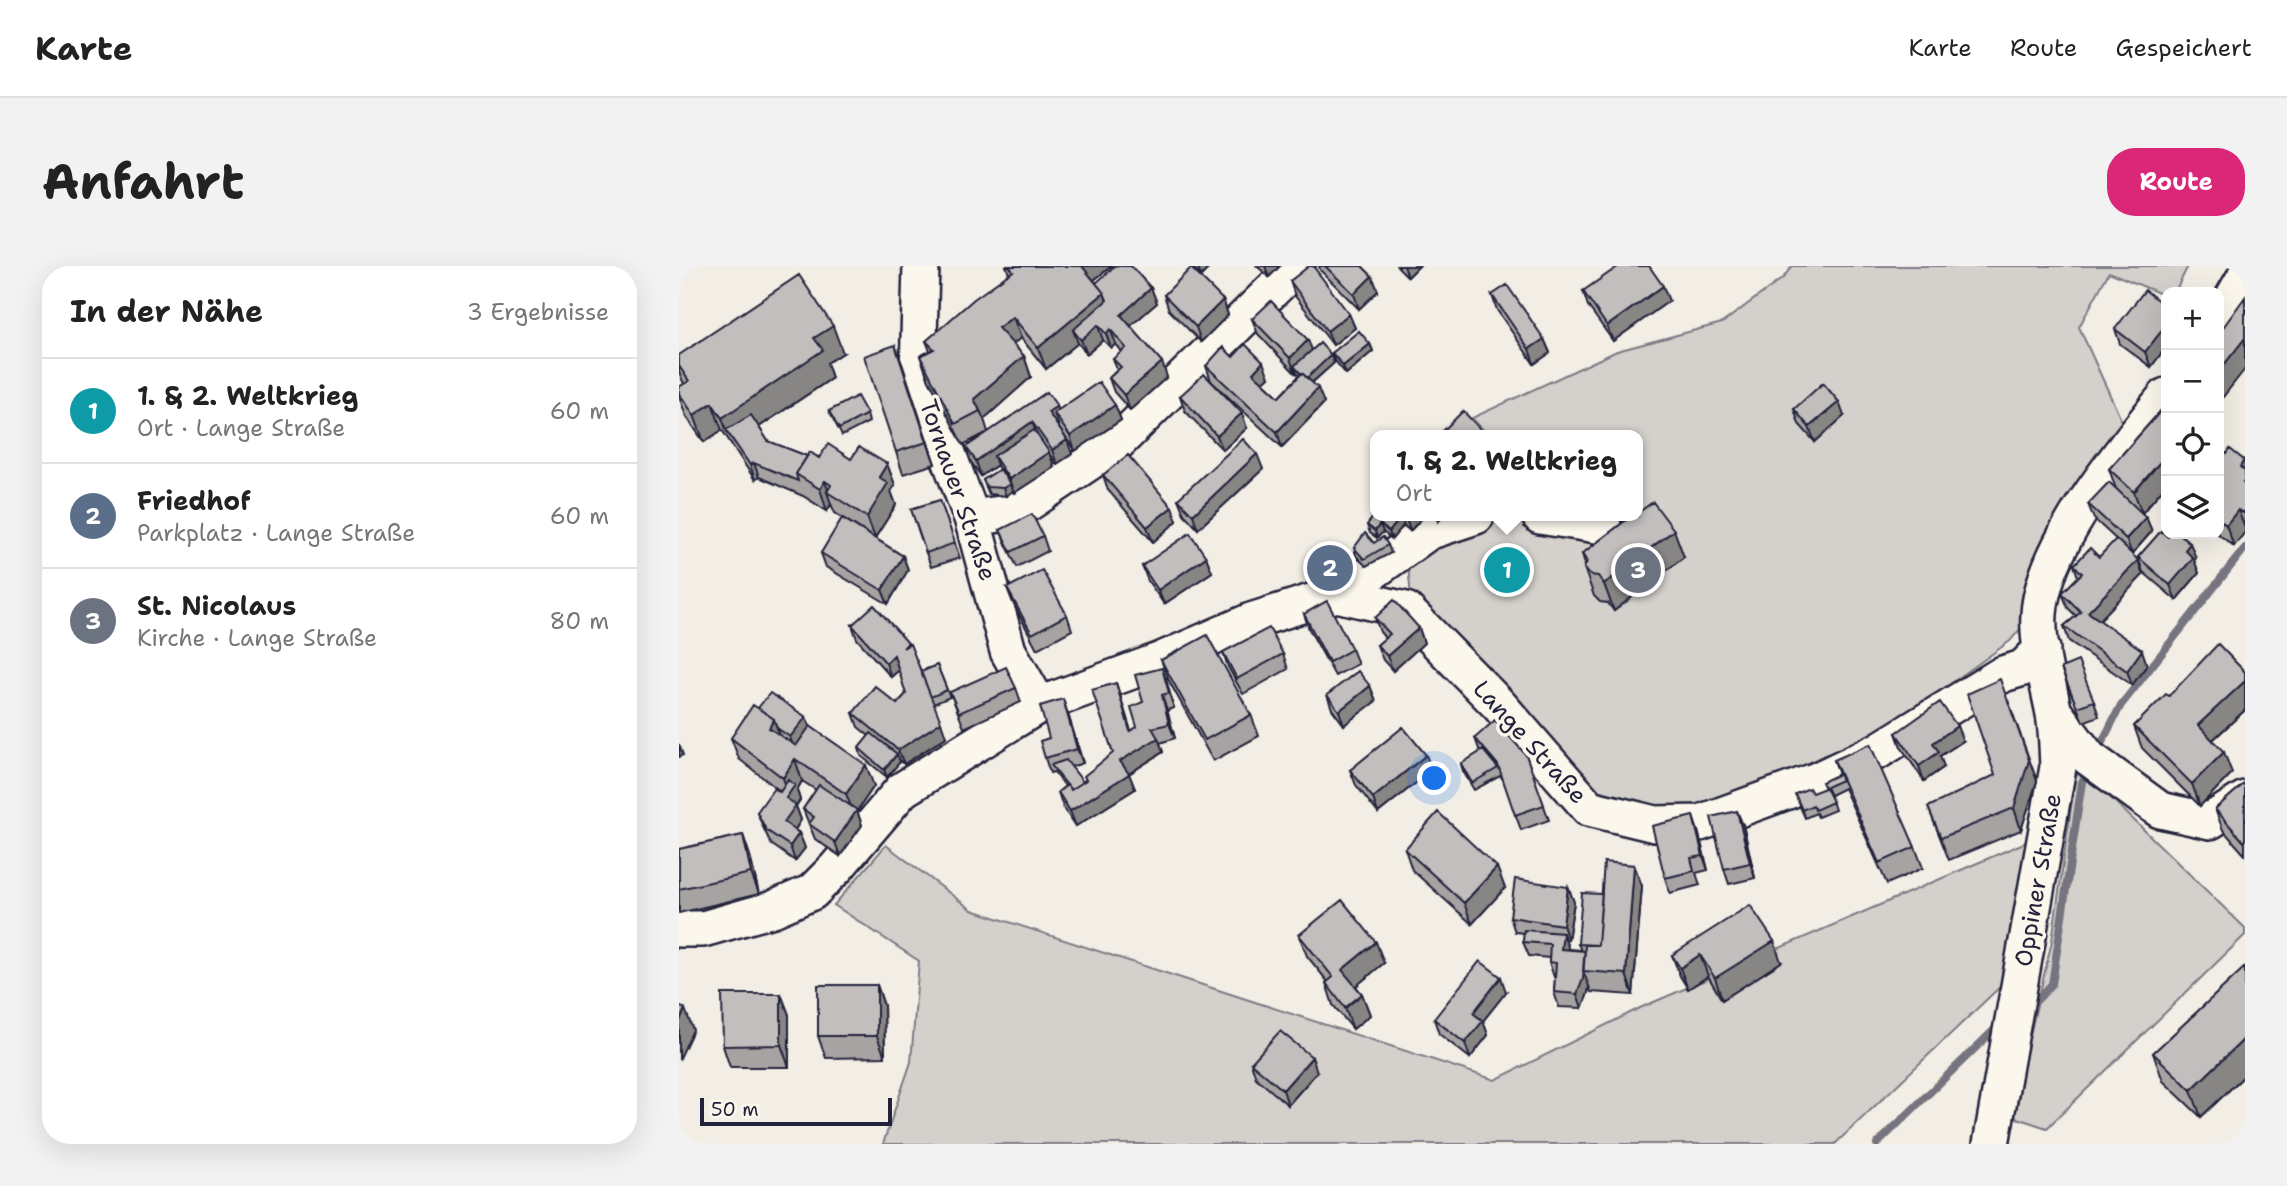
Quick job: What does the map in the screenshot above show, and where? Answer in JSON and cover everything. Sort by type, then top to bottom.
[{"type":"street","name":"Tornauer Straße","points":[[921,266],[918,374],[972,518],[1008,651],[1039,705]]},
{"type":"street","points":[[972,518],[1015,512],[1115,445],[1297,266]]},
{"type":"street","points":[[2224,313],[2245,277]]},
{"type":"street","name":"Oppiner Straße","points":[[1991,1144],[2058,767],[2054,712],[2038,615],[2046,576],[2076,520],[2113,462],[2161,402]]},
{"type":"street","points":[[679,929],[703,929],[750,916],[793,902],[812,891],[836,868],[902,790],[1039,705],[1159,661],[1251,621],[1336,594],[1367,576],[1428,532],[1461,521]]},
{"type":"street","points":[[1572,521],[1603,526]]},
{"type":"street","name":"Lange Straße","points":[[1336,594],[1406,610],[1499,705],[1589,808],[1655,824],[1700,823],[1815,781],[1878,751],[2003,674],[2023,668],[2042,649]]},
{"type":"street","points":[[2054,712],[2100,766],[2160,810],[2210,821],[2245,799]]},
{"type":"shaded area","points":[[1792,266],[2188,266],[2178,287],[2161,287],[2161,294],[2109,272],[2079,327],[2124,426],[2034,613],[2010,641],[1868,743],[1701,820],[1598,800],[1412,607],[1408,566],[1447,521],[1643,521],[1643,430],[1483,430],[1472,418],[1617,351],[1722,323],[1783,278]]},
{"type":"shaded area","points":[[2077,765],[2245,928],[2245,935],[2047,1128],[2011,1116],[2052,941]]},
{"type":"shaded area","points":[[2031,840],[2003,984],[1835,1144],[883,1144],[911,1062],[919,961],[834,905],[886,845],[972,910],[1495,1080],[1640,1008]]},
{"type":"building","points":[[1009,266],[1082,266],[1104,293],[1038,348],[1013,317],[998,328],[1024,356],[974,399],[980,411],[955,424],[920,356],[934,349],[926,341],[974,299],[1013,271]]},
{"type":"building","points":[[1115,266],[1131,266],[1151,288],[1121,315],[1162,362],[1124,395],[1109,378],[1121,367],[1113,359],[1126,348],[1110,329],[1106,334],[1098,325],[1081,340],[1073,330],[1107,300],[1096,283]]},
{"type":"building","points":[[1309,266],[1313,266],[1349,314],[1327,331],[1290,281]]},
{"type":"building","points":[[1325,266],[1362,266],[1372,276],[1354,294]]},
{"type":"building","points":[[1619,266],[1649,266],[1663,286],[1607,326],[1583,291]]},
{"type":"building","points":[[1191,268],[1223,300],[1196,327],[1164,295]]},
{"type":"building","points":[[799,275],[833,326],[814,338],[823,350],[722,418],[712,403],[694,415],[679,393],[679,387],[689,381],[679,366],[679,355]]},
{"type":"building","points":[[1507,285],[1544,339],[1529,349],[1492,295]]},
{"type":"building","points":[[2145,290],[2161,303],[2161,331],[2145,352],[2115,329]]},
{"type":"building","points":[[2245,297],[2245,338],[2224,365],[2224,350],[2224,326]]},
{"type":"building","points":[[1271,301],[1308,340],[1290,358],[1252,319]]},
{"type":"building","points":[[1359,331],[1370,344],[1343,366],[1332,353]]},
{"type":"building","points":[[1320,343],[1331,355],[1307,378],[1294,366]]},
{"type":"building","points":[[1245,344],[1263,362],[1253,373],[1279,397],[1302,373],[1318,388],[1277,432],[1206,366],[1223,347],[1233,357]]},
{"type":"building","points":[[895,345],[927,442],[896,452],[864,356]]},
{"type":"building","points":[[1204,374],[1242,413],[1217,436],[1180,396]]},
{"type":"building","points":[[1099,382],[1115,405],[1070,436],[1054,413]]},
{"type":"building","points":[[1823,383],[1839,402],[1809,427],[1794,409]]},
{"type":"building","points":[[1047,392],[1057,406],[1048,412],[1067,440],[1052,450],[1032,422],[976,461],[966,447]]},
{"type":"building","points":[[857,396],[867,414],[839,429],[829,411]]},
{"type":"building","points":[[1463,411],[1481,430],[1444,430]]},
{"type":"building","points":[[2161,411],[2161,461],[2134,492],[2109,469]]},
{"type":"building","points":[[751,415],[768,441],[807,456],[796,474],[798,481],[754,463],[750,465],[726,430]]},
{"type":"building","points":[[1034,430],[1049,452],[1009,479],[994,456]]},
{"type":"building","points":[[1243,439],[1257,454],[1193,515],[1178,499]]},
{"type":"building","points":[[828,444],[851,459],[859,447],[887,464],[879,477],[888,483],[867,517],[827,492],[831,485],[825,481],[820,489],[796,474],[810,452],[819,458]]},
{"type":"building","points":[[2230,449],[2244,460],[2240,467],[2245,471],[2245,510],[2243,513],[2238,510],[2226,525],[2224,452],[2227,454]]},
{"type":"building","points":[[1128,455],[1172,507],[1147,527],[1103,475]]},
{"type":"building","points":[[1000,469],[1010,484],[1003,488],[987,487],[983,480]]},
{"type":"building","points":[[2109,482],[2146,517],[2126,539],[2088,504]]},
{"type":"building","points":[[940,500],[955,543],[926,553],[911,509]]},
{"type":"building","points":[[1653,502],[1674,530],[1604,584],[1598,576],[1590,575],[1584,568],[1587,561],[1582,554],[1625,521],[1643,521],[1643,509]]},
{"type":"building","points":[[1032,514],[1043,536],[1011,552],[1000,530]]},
{"type":"building","points":[[842,518],[903,556],[882,590],[821,553]]},
{"type":"building","points":[[1370,521],[1398,521],[1389,532],[1380,524],[1375,531],[1367,525]]},
{"type":"building","points":[[2161,531],[2161,539],[2186,539],[2190,543],[2185,550],[2193,558],[2170,585],[2138,557]]},
{"type":"building","points":[[1190,533],[1206,557],[1158,590],[1142,566]]},
{"type":"building","points":[[1365,533],[1374,543],[1383,537],[1388,545],[1364,559],[1354,548]]},
{"type":"building","points":[[2116,539],[2138,560],[2088,612],[2142,650],[2127,671],[2064,626],[2081,612],[2062,593],[2082,573],[2074,565],[2090,548],[2099,557]]},
{"type":"building","points":[[1042,570],[1067,615],[1032,634],[1007,588]]},
{"type":"building","points":[[1394,600],[1419,628],[1387,656],[1377,645],[1390,634],[1375,618]]},
{"type":"building","points":[[1327,601],[1352,649],[1329,662],[1304,614]]},
{"type":"building","points":[[874,605],[908,643],[903,648],[910,644],[941,722],[898,750],[853,713],[875,686],[897,704],[906,694],[894,655],[886,663],[852,625]]},
{"type":"building","points":[[1269,628],[1283,654],[1237,679],[1223,652]]},
{"type":"building","points":[[1207,635],[1251,715],[1205,740],[1161,660]]},
{"type":"building","points":[[2218,644],[2245,672],[2245,681],[2198,725],[2224,752],[2192,784],[2134,726],[2166,694],[2169,696]]},
{"type":"building","points":[[2078,661],[2094,701],[2077,707],[2061,668]]},
{"type":"building","points":[[937,665],[947,690],[931,697],[921,672]]},
{"type":"building","points":[[1006,667],[1016,688],[959,713],[950,692]]},
{"type":"building","points":[[1162,668],[1169,693],[1162,695],[1169,724],[1152,728],[1158,738],[1120,761],[1129,774],[1070,811],[1058,792],[1067,785],[1071,790],[1086,780],[1084,776],[1113,753],[1092,690],[1116,683],[1130,731],[1137,727],[1131,707],[1143,702],[1135,675]]},
{"type":"building","points":[[1358,671],[1370,686],[1339,711],[1327,695]]},
{"type":"building","points":[[2000,679],[2029,760],[2014,808],[1941,838],[1928,807],[1995,775],[1967,694]]},
{"type":"building","points":[[770,693],[806,717],[790,737],[777,728],[774,719],[758,708]]},
{"type":"building","points":[[1063,699],[1077,749],[1045,758],[1040,741],[1049,738],[1040,706]]},
{"type":"building","points":[[1940,702],[1957,726],[1933,743],[1939,752],[1919,766],[1896,733]]},
{"type":"building","points":[[753,705],[774,719],[769,728],[796,746],[810,726],[866,765],[846,794],[795,759],[783,778],[731,738]]},
{"type":"building","points":[[1495,720],[1526,755],[1544,805],[1515,815],[1498,765],[1475,738]]},
{"type":"building","points":[[1403,727],[1426,755],[1373,798],[1350,770]]},
{"type":"building","points":[[871,733],[897,754],[884,770],[859,748]]},
{"type":"building","points":[[1870,744],[1915,847],[1879,863],[1834,760]]},
{"type":"building","points":[[1483,750],[1498,768],[1472,783],[1461,764]]},
{"type":"building","points":[[1066,760],[1083,782],[1071,790],[1051,765]]},
{"type":"building","points":[[1839,774],[1842,780],[1826,787],[1833,802],[1815,810],[1813,805],[1802,810],[1795,794],[1809,788],[1812,793],[1825,788],[1822,782]]},
{"type":"building","points":[[788,780],[795,785],[786,798],[796,805],[784,822],[799,833],[790,846],[766,830],[757,812],[774,788],[780,792]]},
{"type":"building","points":[[2245,783],[2245,843],[2215,809]]},
{"type":"building","points":[[819,785],[857,810],[835,842],[809,824],[814,817],[803,809]]},
{"type":"building","points":[[1737,811],[1750,863],[1724,869],[1711,817]]},
{"type":"building","points":[[1438,812],[1497,867],[1464,903],[1405,849]]},
{"type":"building","points":[[1693,816],[1703,856],[1691,858],[1694,871],[1665,878],[1652,826]]},
{"type":"building","points":[[743,835],[751,873],[679,889],[679,849]]},
{"type":"building","points":[[1604,862],[1634,865],[1626,974],[1583,971],[1585,945],[1598,945]]},
{"type":"building","points":[[1515,879],[1568,887],[1563,925],[1510,917]]},
{"type":"building","points":[[1582,893],[1602,894],[1598,945],[1578,944]]},
{"type":"building","points":[[1342,900],[1376,942],[1342,970],[1362,994],[1345,1008],[1326,983],[1333,977],[1299,935]]},
{"type":"building","points":[[1750,905],[1774,941],[1715,978],[1700,955],[1680,968],[1672,955]]},
{"type":"building","points":[[1524,930],[1563,933],[1561,949],[1585,951],[1583,979],[1577,994],[1554,992],[1556,963],[1549,962],[1550,944],[1523,942]]},
{"type":"building","points":[[1480,961],[1501,977],[1473,1013],[1483,1021],[1465,1043],[1434,1019]]},
{"type":"building","points":[[2245,967],[2245,1038],[2191,1090],[2153,1053]]},
{"type":"building","points":[[818,985],[877,985],[877,1036],[818,1036]]},
{"type":"building","points":[[722,994],[781,994],[781,1045],[723,1046]]},
{"type":"building","points":[[679,1006],[685,1009],[679,1022]]},
{"type":"building","points":[[1280,1031],[1312,1057],[1283,1090],[1251,1063]]},
{"type":"waterway","points":[[2096,754],[2121,705],[2245,548]]},
{"type":"waterway","points":[[2036,1001],[2052,984],[2082,782],[2089,769]]},
{"type":"waterway","points":[[1877,1144],[1997,1027]]},
{"type":"place","name":"Friedhof","points":[[1330,568]]},
{"type":"place","name":"1. & 2. Weltkrieg","points":[[1507,570]]},
{"type":"place","name":"St. Nicolaus","points":[[1638,570]]}]
